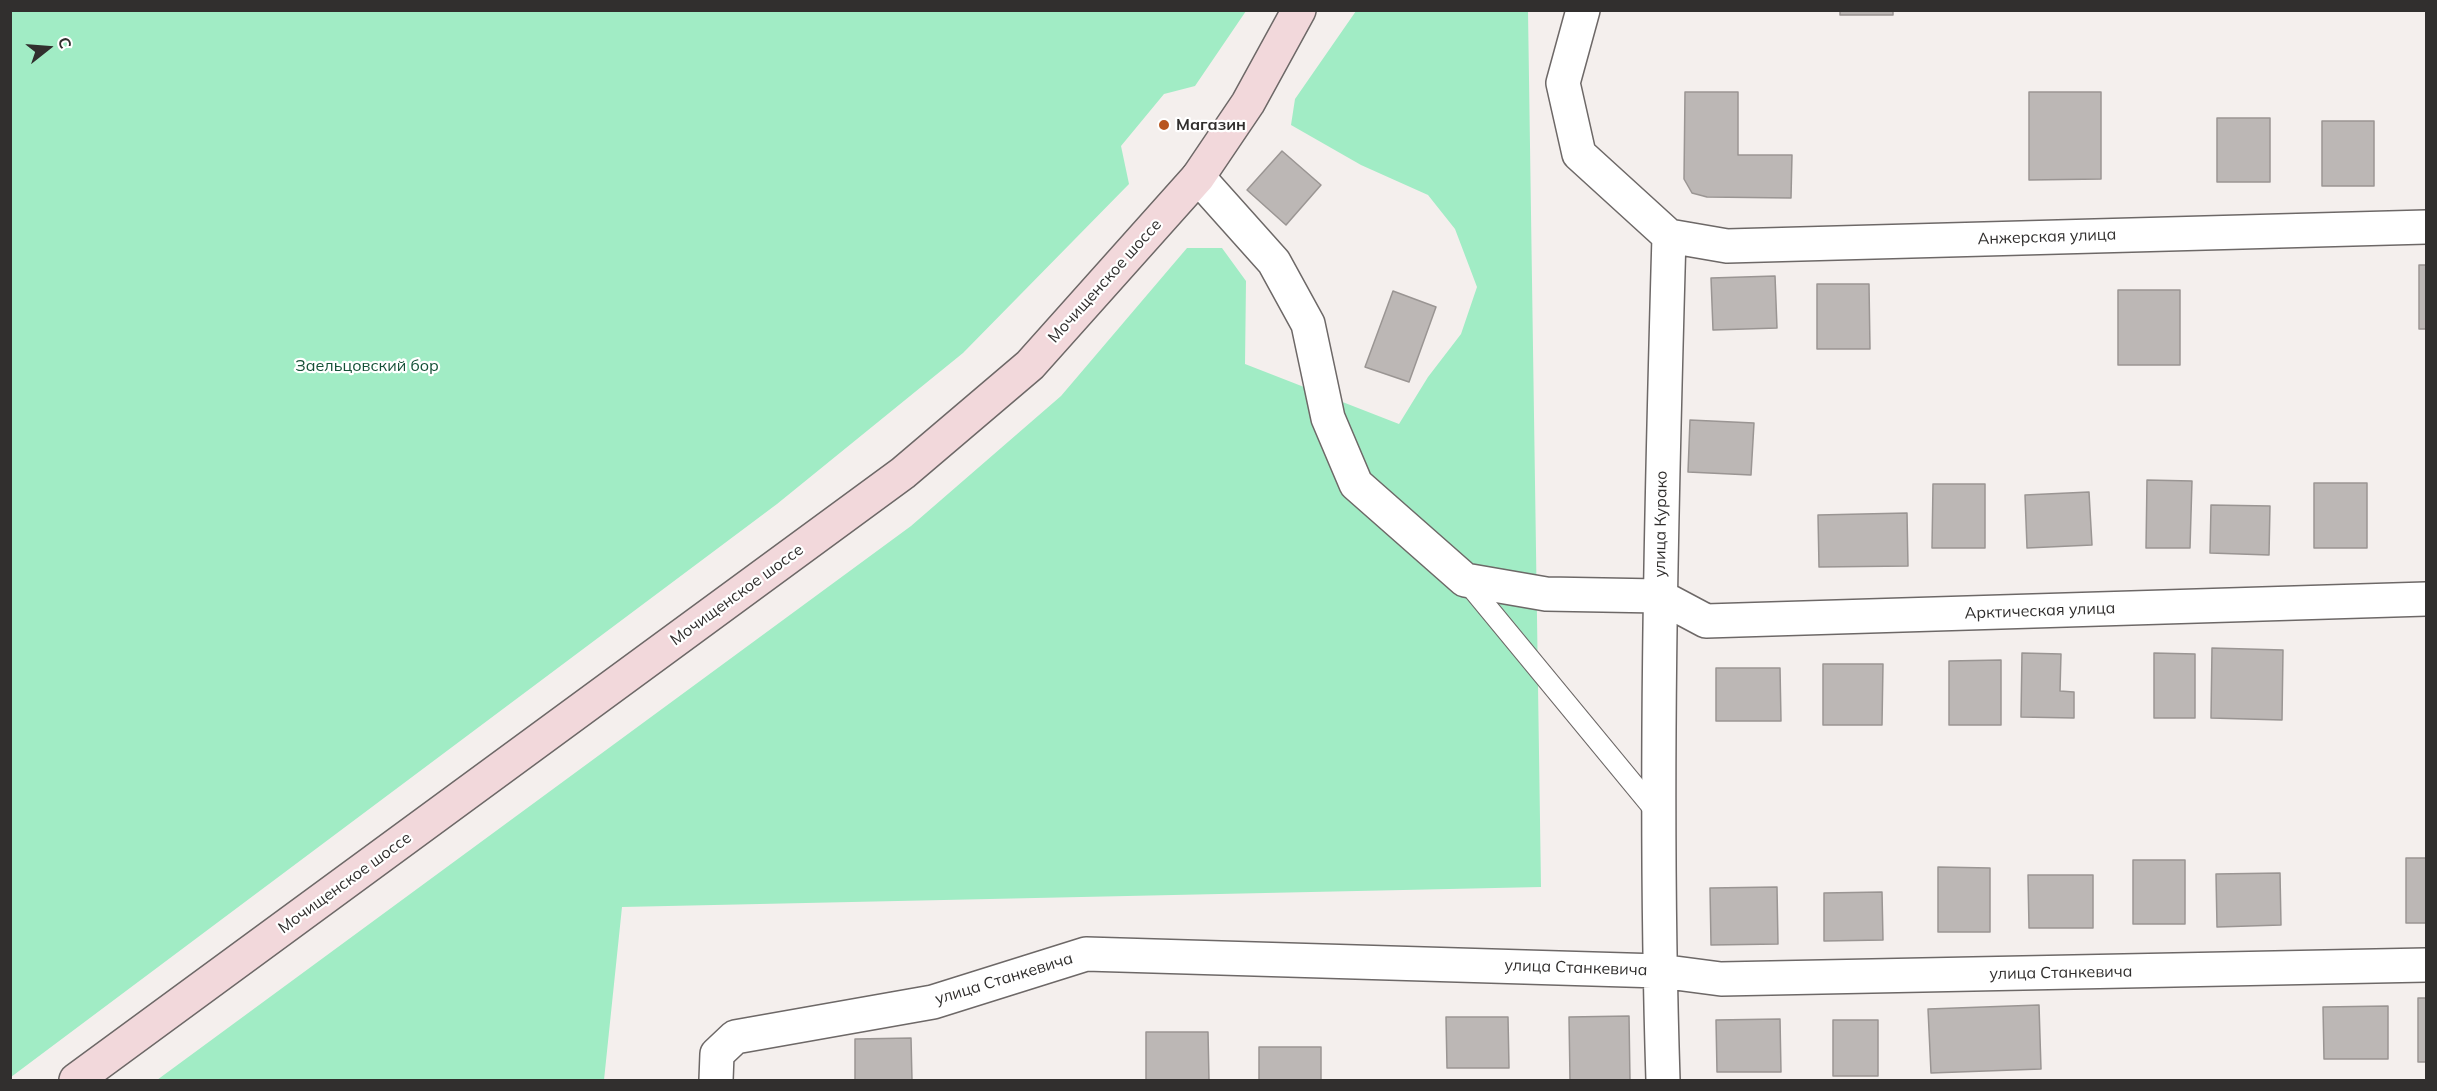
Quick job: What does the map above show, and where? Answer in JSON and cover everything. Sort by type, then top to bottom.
[{"type":"street","name":"Мочищенское шоссе","points":[[76,1080],[903,474],[1030,365],[1197,177],[1248,104],[1299,10]]},
{"type":"street","points":[[1583,10],[1563,83],[1580,154],[1669,236]]},
{"type":"street","points":[[1197,177],[1274,262],[1308,324],[1328,418],[1356,484],[1465,580],[1546,594],[1659,596]]},
{"type":"street","name":"Анжерская улица","points":[[1669,236],[1727,246],[2427,227]]},
{"type":"street","name":"улица Курако","points":[[1663,1080],[1660,971],[1659,596],[1669,236]]},
{"type":"street","name":"Арктическая улица","points":[[1659,596],[1706,621],[2427,599]]},
{"type":"street","name":"улица Станкевича","points":[[716,1080],[717,1054],[735,1036],[933,1002],[1086,954],[1660,971],[1721,979],[2427,965]]},
{"type":"lane","points":[[1465,580],[1660,816]]},
{"type":"green space","name":"Заельцовский бор","points":[[11,10],[1246,11],[1195,86],[1164,94],[1121,146],[1129,184],[963,353],[777,504],[11,1077]]},
{"type":"green space","points":[[1356,11],[1528,11],[1541,887],[622,907],[604,1080],[157,1080],[911,526],[1061,396],[1187,248],[1222,248],[1246,281],[1245,364],[1399,424],[1428,377],[1461,334],[1477,287],[1455,229],[1428,195],[1361,165],[1291,125],[1295,99]]},
{"type":"building","points":[[1840,10],[1893,10],[1893,15],[1840,15]]},
{"type":"building","points":[[1685,92],[1738,92],[1738,155],[1792,155],[1791,198],[1707,197],[1692,193],[1684,179]]},
{"type":"building","points":[[2029,92],[2101,92],[2101,179],[2029,180]]},
{"type":"building","points":[[2217,118],[2270,118],[2270,182],[2217,182]]},
{"type":"building","points":[[2322,121],[2374,121],[2374,186],[2322,186]]},
{"type":"building","points":[[1282,151],[1321,185],[1286,225],[1247,190]]},
{"type":"building","points":[[2419,265],[2426,265],[2426,329],[2419,329]]},
{"type":"building","points":[[1775,276],[1777,328],[1713,330],[1711,278]]},
{"type":"building","points":[[1817,284],[1869,284],[1870,349],[1817,349]]},
{"type":"building","points":[[2118,290],[2180,290],[2180,365],[2118,365]]},
{"type":"building","points":[[1393,291],[1436,307],[1409,382],[1365,367]]},
{"type":"building","points":[[1690,420],[1754,423],[1751,475],[1688,472]]},
{"type":"building","points":[[2147,480],[2192,481],[2190,548],[2146,548]]},
{"type":"building","points":[[2314,483],[2367,483],[2367,548],[2314,548]]},
{"type":"building","points":[[1933,484],[1985,484],[1985,548],[1932,548]]},
{"type":"building","points":[[2089,492],[2092,545],[2027,548],[2025,495]]},
{"type":"building","points":[[2211,505],[2270,506],[2269,555],[2210,553]]},
{"type":"building","points":[[1907,513],[1908,566],[1819,567],[1818,515]]},
{"type":"building","points":[[2212,648],[2283,650],[2282,720],[2211,718]]},
{"type":"building","points":[[2022,653],[2061,654],[2060,691],[2074,692],[2074,718],[2021,717]]},
{"type":"building","points":[[2154,653],[2195,654],[2195,718],[2154,718]]},
{"type":"building","points":[[2001,660],[2001,725],[1949,725],[1949,661]]},
{"type":"building","points":[[1823,664],[1883,664],[1882,725],[1823,725]]},
{"type":"building","points":[[1716,668],[1780,668],[1781,721],[1716,721]]},
{"type":"building","points":[[2406,858],[2426,858],[2426,923],[2406,923]]},
{"type":"building","points":[[2133,860],[2185,860],[2185,924],[2133,924]]},
{"type":"building","points":[[1938,867],[1990,868],[1990,932],[1938,932]]},
{"type":"building","points":[[2280,873],[2281,925],[2217,927],[2216,874]]},
{"type":"building","points":[[2028,875],[2093,875],[2093,928],[2029,928]]},
{"type":"building","points":[[1777,887],[1778,944],[1711,945],[1710,888]]},
{"type":"building","points":[[1882,892],[1883,940],[1824,941],[1824,893]]},
{"type":"building","points":[[2418,998],[2426,998],[2426,1062],[2418,1062]]},
{"type":"building","points":[[2039,1005],[2041,1069],[1931,1073],[1928,1009]]},
{"type":"building","points":[[2388,1006],[2388,1059],[2324,1059],[2323,1007]]},
{"type":"building","points":[[1629,1016],[1630,1080],[1570,1080],[1569,1017]]},
{"type":"building","points":[[1446,1017],[1508,1017],[1509,1068],[1447,1068]]},
{"type":"building","points":[[1780,1019],[1781,1072],[1717,1072],[1716,1020]]},
{"type":"building","points":[[1833,1020],[1878,1020],[1878,1076],[1833,1076]]},
{"type":"building","points":[[1146,1032],[1208,1032],[1209,1080],[1146,1080]]},
{"type":"building","points":[[911,1038],[912,1080],[855,1080],[855,1039]]},
{"type":"building","points":[[1259,1047],[1321,1047],[1321,1080],[1259,1080]]},
{"type":"place","name":"Магазин","points":[[1164,125]]}]
